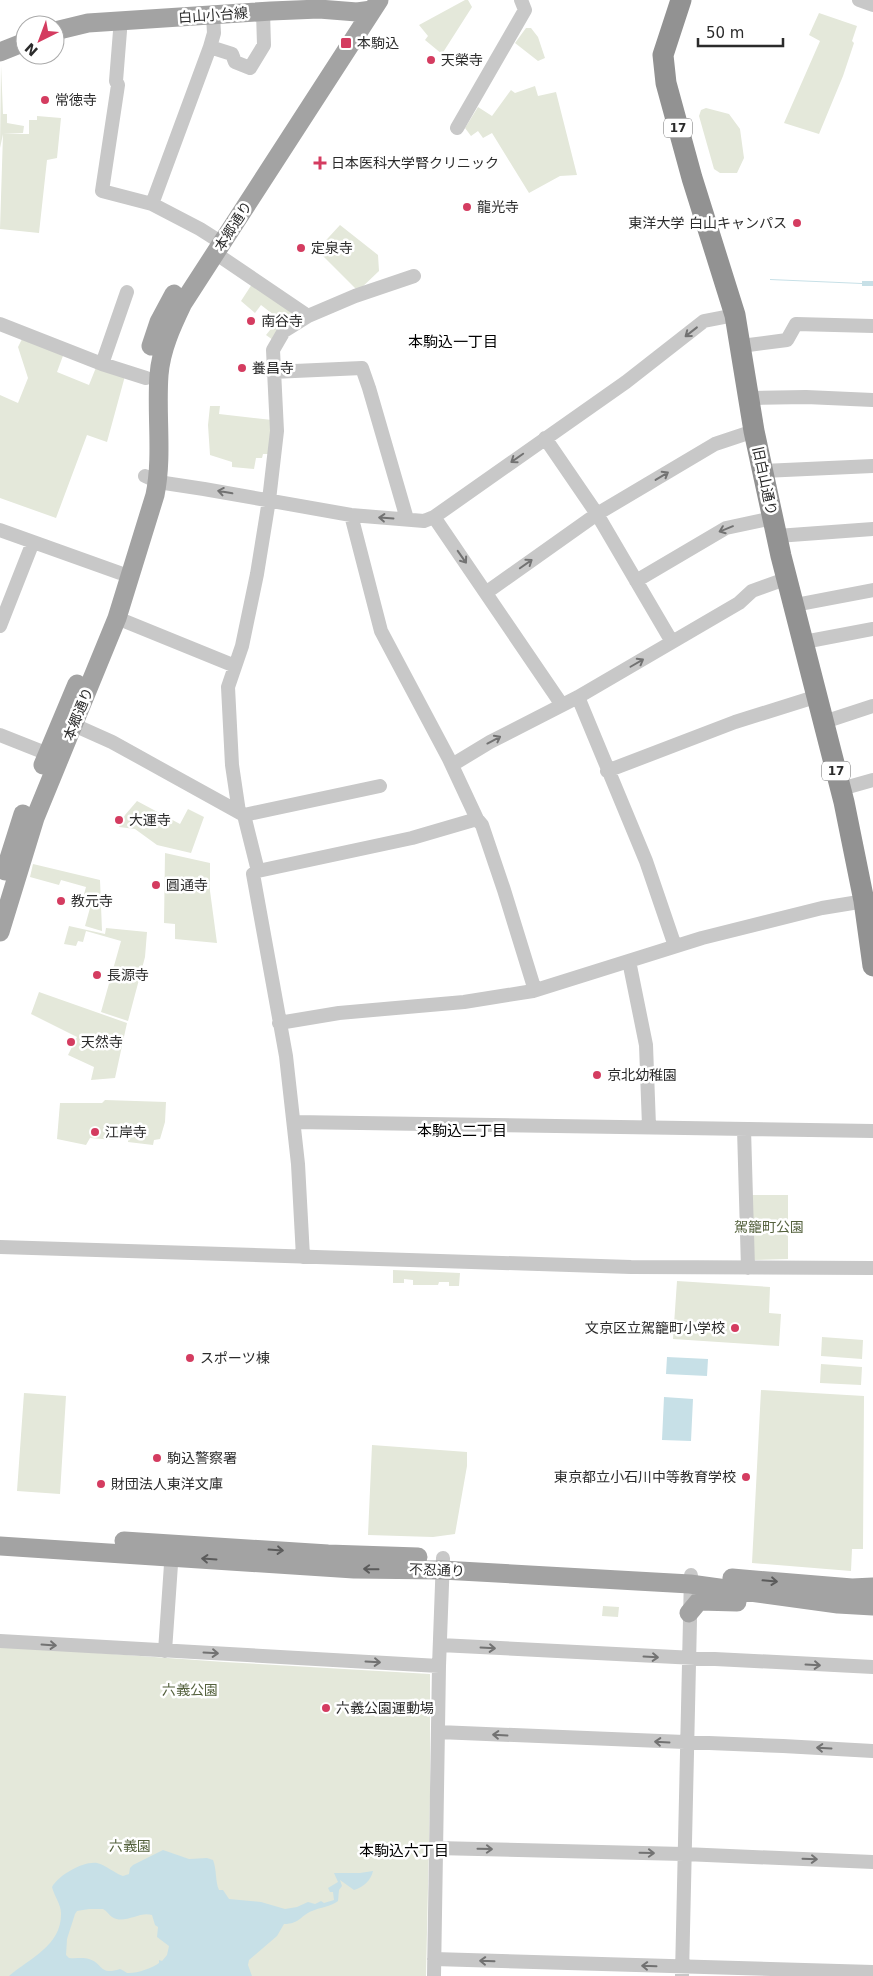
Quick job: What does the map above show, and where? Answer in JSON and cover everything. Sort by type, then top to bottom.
[{"type":"highway","name":"旧白山通り","points":[[681,0],[663,55],[666,83],[692,178],[735,315],[754,431],[775,527],[868,900],[873,966]]},
{"type":"main road","name":"白山小台線","points":[[65,28],[79,24],[368,5]]},
{"type":"main road","name":"本郷通り","points":[[0,886],[22,815],[48,754],[68,722],[117,618],[154,482],[159,375],[162,354],[168,334],[216,244],[368,5]]},
{"type":"main road","points":[[0,52],[15,46]]},
{"type":"main road","name":"本郷通り","points":[[2,920],[35,818],[120,573],[140,506],[154,482],[146,378],[153,340],[169,302],[216,244]]},
{"type":"main road","name":"不忍通り","points":[[0,1534],[354,1568],[442,1564],[690,1580],[852,1588],[873,1587]]},
{"type":"main road","name":"不忍通り","points":[[0,1546],[173,1551]]},
{"type":"main road","name":"不忍通り","points":[[690,1580],[838,1604],[873,1606]]},
{"type":"main road","points":[[689,1614],[699,1601],[704,1600],[809,1607],[838,1604]]},
{"type":"street","points":[[457,128],[526,10],[521,0]]},
{"type":"street","points":[[859,0],[873,5]]},
{"type":"street","points":[[210,47],[232,54],[235,62],[250,68],[264,45],[262,12]]},
{"type":"street","points":[[152,204],[210,47],[214,33],[213,15]]},
{"type":"street","points":[[120,21],[116,81],[118,85],[102,191],[152,204],[216,244],[308,316]]},
{"type":"street","points":[[258,871],[242,814],[232,766],[228,687],[242,646],[254,590],[269,500],[277,432],[272,350],[284,331],[308,316],[362,293],[414,276]]},
{"type":"street","points":[[102,364],[127,292]]},
{"type":"street","points":[[154,482],[351,515],[424,521],[434,518],[626,382],[704,322],[735,315]]},
{"type":"street","points":[[0,324],[102,364],[146,378]]},
{"type":"street","points":[[741,346],[787,340],[796,324],[873,326]]},
{"type":"street","points":[[272,372],[362,368],[407,519]]},
{"type":"street","points":[[750,398],[873,400]]},
{"type":"street","points":[[487,592],[597,514],[715,444],[754,431]]},
{"type":"street","points":[[545,438],[597,514],[672,642]]},
{"type":"street","points":[[763,471],[873,466]]},
{"type":"street","points":[[351,515],[381,631],[452,765],[477,819],[482,825],[533,984],[533,991]]},
{"type":"street","points":[[434,518],[487,592],[562,705]]},
{"type":"street","points":[[636,581],[726,528],[873,529]]},
{"type":"street","points":[[0,530],[120,573]]},
{"type":"street","points":[[0,626],[32,542]]},
{"type":"street","points":[[452,765],[490,742],[578,697],[739,603],[752,591],[788,578]]},
{"type":"street","points":[[795,605],[873,590]]},
{"type":"street","points":[[117,618],[235,666]]},
{"type":"street","points":[[804,642],[873,629]]},
{"type":"street","points":[[608,771],[734,722],[818,696]]},
{"type":"street","points":[[578,697],[646,861],[675,946]]},
{"type":"street","points":[[824,722],[873,706]]},
{"type":"street","points":[[68,722],[112,742],[242,814],[380,786]]},
{"type":"street","points":[[0,736],[48,754]]},
{"type":"street","points":[[841,789],[873,780]]},
{"type":"street","points":[[303,1257],[294,1122],[279,1023],[252,874],[258,871],[412,838],[477,819]]},
{"type":"street","points":[[279,1023],[339,1013],[464,1002],[533,991],[675,946],[822,908],[868,900]]},
{"type":"street","points":[[629,960],[646,1045],[649,1126]]},
{"type":"street","points":[[294,1122],[649,1126],[873,1131]]},
{"type":"street","points":[[744,1129],[748,1268]]},
{"type":"street","points":[[0,1247],[748,1268],[873,1268]]},
{"type":"street","points":[[165,1651],[173,1551]]},
{"type":"street","points":[[434,1976],[442,1564]]},
{"type":"street","points":[[682,1971],[690,1580]]},
{"type":"street","points":[[0,1641],[439,1666]]},
{"type":"street","points":[[440,1645],[873,1667]]},
{"type":"street","points":[[438,1732],[873,1751]]},
{"type":"street","points":[[436,1848],[684,1854],[873,1862]]},
{"type":"street","points":[[434,1959],[682,1971],[873,1972]]},
{"type":"green space","points":[[468,0],[472,7],[442,54],[425,40],[428,36],[419,25]]},
{"type":"green space","points":[[819,13],[857,26],[852,41],[854,43],[843,76],[819,134],[784,123],[820,41],[809,35]]},
{"type":"green space","points":[[526,28],[531,28],[538,37],[545,58],[538,61],[515,43]]},
{"type":"green space","points":[[1,65],[3,114],[7,114],[7,123],[24,126],[23,133],[3,134],[0,148]]},
{"type":"green space","points":[[535,86],[538,96],[556,92],[577,175],[560,176],[529,193],[492,133],[483,138],[478,131],[471,136],[465,128],[478,107],[492,116],[511,90],[515,93]]},
{"type":"green space","points":[[706,108],[729,114],[740,129],[744,158],[737,173],[720,173],[714,169],[699,116],[701,110]]},
{"type":"green space","points":[[37,116],[61,118],[57,158],[47,160],[39,233],[0,229],[3,134],[29,134],[29,120],[37,120]]},
{"type":"green space","points":[[340,225],[378,255],[379,271],[358,291],[317,250]]},
{"type":"green space","points":[[254,281],[304,315],[273,340],[266,335],[279,319],[261,305],[255,313],[241,301]]},
{"type":"green space","points":[[23,337],[64,353],[57,372],[89,385],[97,365],[125,376],[107,442],[87,435],[56,518],[0,498],[0,395],[18,403],[28,378],[18,347]]},
{"type":"green space","points":[[210,406],[220,406],[219,414],[272,420],[271,454],[263,454],[262,458],[256,458],[254,469],[232,467],[232,462],[210,455],[208,425]]},
{"type":"green space","points":[[137,801],[180,824],[188,809],[204,817],[191,853],[157,845],[135,829],[119,827],[125,815]]},
{"type":"green space","points":[[165,853],[210,863],[210,891],[217,943],[175,939],[175,924],[164,923]]},
{"type":"green space","points":[[33,864],[100,880],[102,931],[85,926],[90,908],[81,905],[86,887],[61,880],[59,885],[30,877]]},
{"type":"green space","points":[[69,926],[105,934],[106,928],[147,932],[145,957],[128,1021],[101,1012],[121,941],[86,931],[83,942],[78,941],[76,946],[64,944]]},
{"type":"green space","points":[[39,992],[127,1023],[115,1078],[91,1080],[94,1067],[68,1055],[77,1037],[31,1014]]},
{"type":"green space","points":[[105,1100],[166,1102],[165,1122],[160,1139],[154,1140],[153,1145],[128,1142],[128,1135],[115,1135],[114,1140],[90,1138],[86,1145],[57,1139],[60,1103],[102,1103]]},
{"type":"green space","name":"駕籠町公園","points":[[751,1195],[788,1195],[788,1259],[752,1260]]},
{"type":"green space","points":[[393,1270],[460,1273],[459,1286],[449,1286],[449,1282],[439,1282],[438,1285],[413,1285],[413,1280],[404,1279],[404,1283],[393,1283]]},
{"type":"green space","points":[[677,1281],[770,1287],[769,1313],[781,1314],[779,1346],[673,1339]]},
{"type":"green space","points":[[822,1337],[863,1340],[862,1359],[821,1356]]},
{"type":"green space","points":[[821,1364],[862,1367],[861,1385],[820,1383]]},
{"type":"green space","points":[[761,1390],[864,1396],[863,1549],[852,1549],[851,1571],[752,1563]]},
{"type":"green space","points":[[24,1393],[66,1396],[60,1494],[17,1491]]},
{"type":"green space","points":[[372,1445],[467,1452],[467,1466],[455,1534],[433,1537],[368,1535]]},
{"type":"green space","points":[[603,1606],[619,1607],[618,1617],[602,1616]]},
{"type":"green space","name":"六義園","points":[[0,1646],[430,1674],[430,1797],[426,1976],[0,1976]]},
{"type":"water","points":[[770,279],[862,283],[862,281],[873,281],[873,286],[862,286],[862,284]]},
{"type":"water","points":[[667,1357],[708,1359],[707,1376],[666,1374]]},
{"type":"water","points":[[664,1397],[693,1399],[691,1441],[662,1440]]},
{"type":"water","points":[[163,1850],[189,1859],[207,1858],[213,1860],[219,1890],[223,1890],[229,1899],[261,1902],[285,1909],[297,1907],[308,1902],[315,1904],[321,1901],[324,1903],[334,1900],[333,1892],[330,1892],[328,1888],[338,1882],[334,1873],[373,1871],[366,1883],[354,1890],[340,1880],[342,1886],[339,1890],[338,1901],[308,1913],[294,1923],[284,1924],[277,1936],[249,1960],[248,1965],[252,1976],[9,1976],[43,1950],[56,1934],[60,1924],[61,1913],[52,1887],[55,1882],[72,1870],[85,1864],[97,1863],[123,1876],[129,1874],[130,1868]],"holes":[[[103,1909],[112,1917],[122,1920],[147,1914],[152,1915],[155,1925],[158,1927],[157,1937],[169,1946],[167,1955],[153,1967],[130,1973],[120,1969],[113,1971],[105,1970],[89,1959],[69,1958],[66,1955],[67,1939],[77,1911]]]},
{"type":"place","name":"本駒込","points":[[346,43]]},
{"type":"place","name":"天榮寺","points":[[431,60]]},
{"type":"place","name":"常徳寺","points":[[45,100]]},
{"type":"place","name":"日本医科大学腎クリニック","points":[[320,163]]},
{"type":"place","name":"龍光寺","points":[[467,207]]},
{"type":"place","name":"東洋大学 白山キャンパス","points":[[797,223]]},
{"type":"place","name":"定泉寺","points":[[301,248]]},
{"type":"place","name":"南谷寺","points":[[251,321]]},
{"type":"place","name":"養昌寺","points":[[242,368]]},
{"type":"place","name":"大運寺","points":[[119,820]]},
{"type":"place","name":"圓通寺","points":[[156,885]]},
{"type":"place","name":"教元寺","points":[[61,901]]},
{"type":"place","name":"長源寺","points":[[97,975]]},
{"type":"place","name":"天然寺","points":[[71,1042]]},
{"type":"place","name":"京北幼稚園","points":[[597,1075]]},
{"type":"place","name":"江岸寺","points":[[95,1132]]},
{"type":"place","name":"文京区立駕籠町小学校","points":[[735,1328]]},
{"type":"place","name":"スポーツ棟","points":[[190,1358]]},
{"type":"place","name":"駒込警察署","points":[[157,1458]]},
{"type":"place","name":"東京都立小石川中等教育学校","points":[[746,1477]]},
{"type":"place","name":"財団法人東洋文庫","points":[[101,1484]]},
{"type":"place","name":"六義公園運動場","points":[[326,1708]]},
{"type":"district","name":"本駒込一丁目","points":[[453,342]]},
{"type":"district","name":"本駒込二丁目","points":[[462,1131]]},
{"type":"district","name":"本駒込六丁目","points":[[404,1851]]},
{"type":"park label","name":"六義公園","points":[[190,1690]]}]
